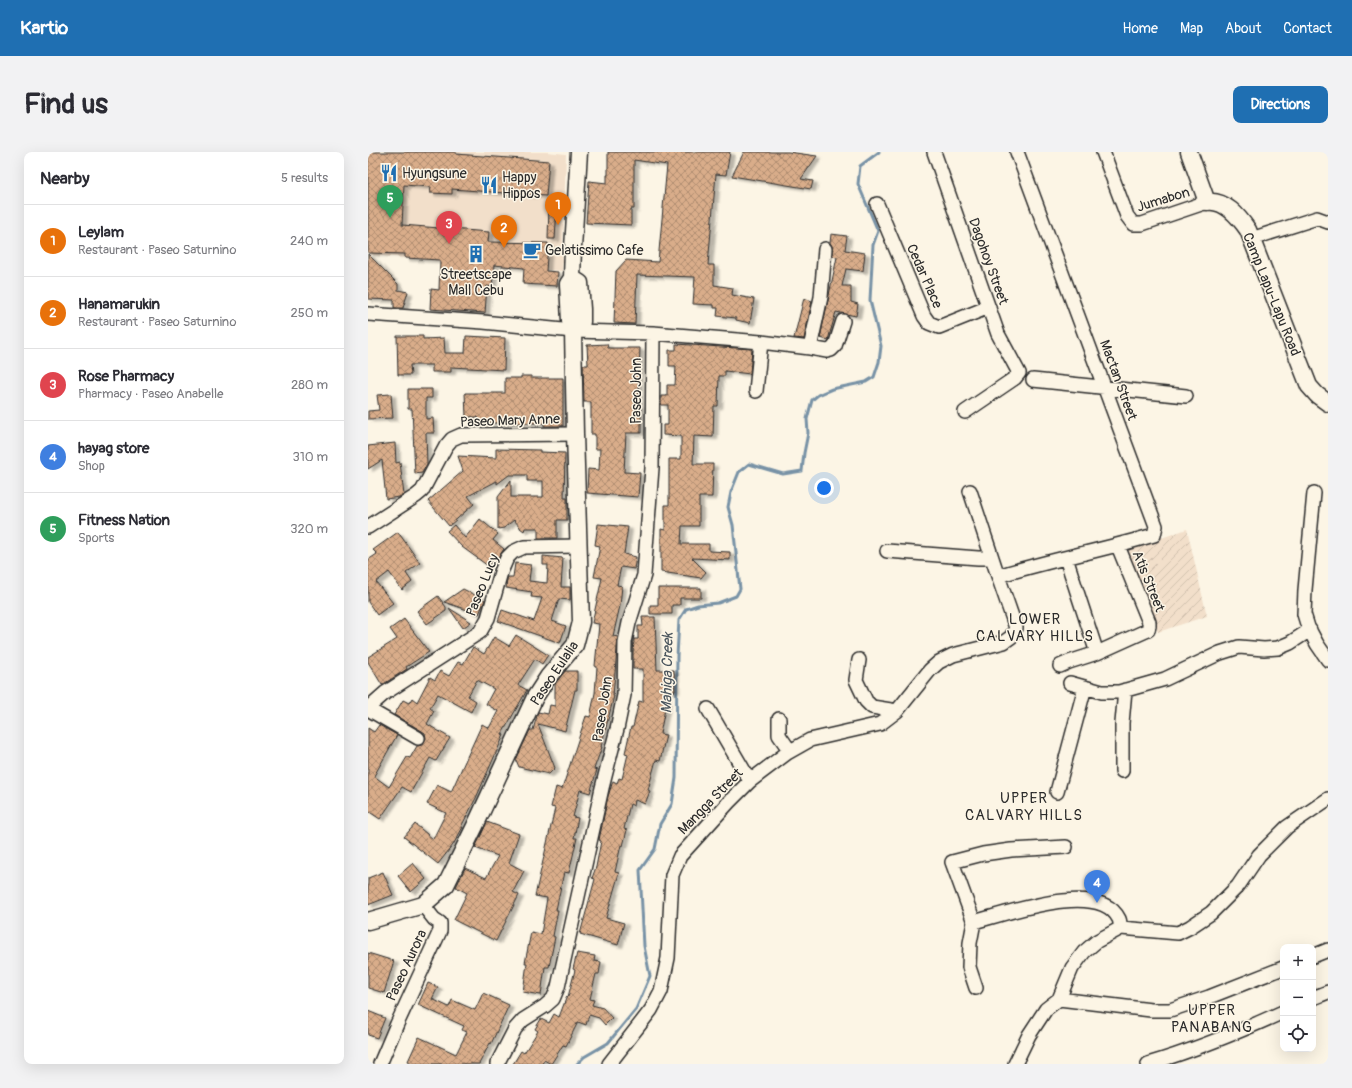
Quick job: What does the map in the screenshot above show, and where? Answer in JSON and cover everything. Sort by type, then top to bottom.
[{"type":"street","name":"Paseo Eulalia","points":[[368,921],[423,905],[437,894],[446,884],[535,697],[548,677],[575,645],[581,622],[573,331],[570,322],[568,284],[572,278],[579,152]]},
{"type":"street","name":"Dagohoy Street","points":[[934,152],[998,334],[1019,373],[1015,378],[965,412]]},
{"type":"street","name":"Mactan Street","points":[[998,576],[1118,546],[1154,535],[1156,526],[1017,152]]},
{"type":"street","name":"Jumabon","points":[[1103,152],[1127,216],[1134,224],[1142,224],[1207,202]]},
{"type":"street","points":[[1189,152],[1207,202]]},
{"type":"street","name":"Camp Lapu-Lapu Road","points":[[1207,202],[1213,201],[1228,207],[1248,230],[1309,386],[1317,395],[1328,403]]},
{"type":"street","name":"Cedar Place","points":[[877,204],[924,316],[929,323],[939,327],[989,307]]},
{"type":"street","points":[[1251,239],[1317,218],[1328,222]]},
{"type":"street","points":[[810,348],[820,297],[824,250]]},
{"type":"street","points":[[368,314],[573,331],[653,333],[761,342],[826,351],[832,350],[835,346],[843,321]]},
{"type":"street","name":"Paseo John","points":[[497,1064],[515,1029],[523,1020],[553,999],[558,987],[602,788],[617,729],[624,695],[625,642],[645,568],[652,468],[653,333]]},
{"type":"street","points":[[756,391],[761,342]]},
{"type":"street","points":[[1033,380],[1186,396]]},
{"type":"street","name":"Paseo Mary Anne","points":[[368,527],[422,491],[446,446],[452,439],[461,435],[575,434]]},
{"type":"street","name":"Mangga Street","points":[[609,1064],[651,1010],[661,991],[668,958],[672,875],[680,856],[710,822],[750,781],[790,750],[810,740],[880,724],[897,711],[930,670],[939,662],[953,655],[1004,642],[1011,637],[1016,628],[970,491]]},
{"type":"street","points":[[1314,492],[1304,614],[1310,630],[1328,660]]},
{"type":"street","name":"Paseo Lucy","points":[[368,708],[384,693],[480,632],[488,618],[501,572],[507,558],[513,552],[524,547],[578,546]]},
{"type":"street","name":"Atis Street","points":[[1060,666],[1148,630],[1150,626],[1118,546]]},
{"type":"street","points":[[887,551],[992,558]]},
{"type":"street","points":[[1066,558],[1097,652]]},
{"type":"street","points":[[1070,683],[1102,692],[1119,692],[1165,679],[1220,653],[1239,647],[1264,649],[1278,648],[1290,643],[1310,630]]},
{"type":"street","points":[[859,660],[856,680],[866,701],[872,707],[897,711]]},
{"type":"street","points":[[1057,792],[1085,687]]},
{"type":"street","points":[[1122,771],[1122,723],[1125,690]]},
{"type":"street","points":[[368,708],[418,738]]},
{"type":"street","points":[[708,709],[750,781]]},
{"type":"street","points":[[779,719],[779,735],[790,750]]},
{"type":"street","points":[[1014,1064],[1029,1035],[1046,1009],[1059,999],[1072,968],[1084,952],[1097,941],[1121,928],[1178,933],[1190,927],[1211,913],[1238,886],[1259,855],[1287,827],[1328,799]]},
{"type":"street","points":[[976,988],[969,967],[970,943],[974,922],[952,862],[983,854],[1011,850],[1066,847]]},
{"type":"street","points":[[974,922],[1050,902],[1080,900],[1102,903],[1112,910],[1119,919],[1121,928]]},
{"type":"street","name":"Paseo Aurora","points":[[380,1064],[440,931],[440,923],[434,919],[423,905]]},
{"type":"street","points":[[1316,955],[1328,950]]},
{"type":"street","points":[[1059,999],[1151,1010],[1170,1010],[1209,997],[1280,969]]},
{"type":"street","points":[[1316,997],[1328,992]]},
{"type":"street","points":[[1148,1064],[1233,1035],[1280,1013]]},
{"type":"shaded area","points":[[368,152],[547,152],[566,154],[562,271],[371,255],[368,249]]},
{"type":"shaded area","points":[[1187,529],[1207,616],[1158,632],[1125,547],[1156,540]]},
{"type":"building","points":[[368,152],[456,152],[456,154],[549,161],[546,196],[452,189],[452,194],[430,193],[431,187],[404,185],[402,225],[489,232],[488,242],[548,243],[546,271],[558,272],[557,286],[523,284],[524,268],[494,265],[492,287],[487,286],[485,313],[430,309],[431,289],[439,290],[440,260],[405,258],[405,254],[368,253]]},
{"type":"building","points":[[608,152],[730,152],[726,175],[716,174],[708,265],[714,265],[714,285],[733,288],[732,295],[754,299],[750,323],[736,320],[736,318],[717,316],[718,308],[714,308],[714,305],[693,304],[695,277],[637,275],[635,324],[614,323],[616,271],[626,260],[658,262],[667,165],[634,160],[634,209],[631,209],[631,225],[586,223],[589,181],[607,183]]},
{"type":"building","points":[[744,152],[788,152],[817,156],[801,179],[813,181],[811,189],[732,176]]},
{"type":"building","points":[[549,206],[557,207],[555,239],[548,239]]},
{"type":"building","points":[[831,234],[847,236],[845,250],[865,253],[863,271],[846,269],[842,286],[851,286],[851,302],[858,304],[856,316],[836,312],[828,340],[820,338],[837,257],[832,256],[832,246],[830,243]]},
{"type":"building","points":[[368,254],[398,284],[398,290],[408,292],[403,308],[394,308],[394,300],[368,299]]},
{"type":"building","points":[[804,298],[812,301],[804,339],[794,338]]},
{"type":"building","points":[[397,336],[423,336],[423,339],[444,338],[445,353],[465,353],[466,336],[505,338],[504,370],[451,367],[451,372],[432,372],[432,365],[410,365],[411,375],[398,375]]},
{"type":"building","points":[[607,344],[608,348],[640,348],[638,374],[639,405],[641,405],[641,433],[626,433],[624,472],[640,473],[638,497],[587,493],[588,469],[599,470],[600,449],[595,449],[595,434],[591,434],[591,402],[584,402],[583,365],[588,365],[587,345]]},
{"type":"building","points":[[676,344],[752,349],[750,374],[725,371],[725,376],[719,376],[718,406],[714,406],[713,437],[694,436],[693,464],[713,464],[712,497],[699,497],[699,526],[682,526],[681,544],[709,544],[709,551],[730,552],[730,560],[692,558],[706,572],[701,578],[661,572],[661,529],[665,530],[665,505],[669,505],[669,459],[681,459],[681,436],[663,435],[663,425],[668,425],[668,405],[661,405],[661,396],[667,396],[667,385],[675,385],[676,366],[669,366],[669,350],[676,350]]},
{"type":"building","points":[[521,376],[531,376],[531,378],[563,378],[563,426],[544,426],[544,423],[478,423],[478,417],[466,417],[465,393],[505,393],[505,378],[521,378]]},
{"type":"building","points":[[408,389],[432,389],[432,398],[426,398],[426,419],[433,418],[434,433],[426,433],[427,464],[422,473],[415,474],[412,409],[408,409]]},
{"type":"building","points":[[391,394],[393,418],[368,419],[368,411],[379,410],[377,395]]},
{"type":"building","points":[[395,443],[396,463],[400,462],[404,495],[386,499],[382,460],[368,469],[368,446]]},
{"type":"building","points":[[496,449],[540,450],[540,452],[565,453],[564,498],[567,498],[567,520],[557,520],[557,538],[538,538],[538,528],[525,528],[524,531],[514,520],[504,528],[498,529],[498,497],[511,480],[511,497],[543,497],[543,481],[527,481],[527,475],[509,475],[497,484],[497,481],[468,496],[474,504],[449,526],[428,501],[463,471],[458,456],[496,458]]},
{"type":"building","points":[[480,519],[498,534],[493,540],[504,549],[496,563],[493,560],[488,566],[462,547],[447,531],[454,525],[465,538]]},
{"type":"building","points":[[598,524],[628,527],[624,554],[636,557],[634,569],[621,567],[617,585],[622,586],[620,606],[613,636],[618,637],[614,696],[602,747],[594,769],[597,770],[590,793],[580,790],[573,817],[578,818],[574,838],[577,838],[569,873],[564,872],[556,910],[558,910],[553,936],[555,937],[549,967],[545,967],[541,995],[523,992],[527,963],[525,963],[531,932],[541,934],[547,898],[535,896],[555,808],[551,807],[556,787],[562,789],[586,716],[590,717],[595,693],[597,667],[595,666],[599,624],[592,623],[602,578],[594,577],[600,546],[595,545]]},
{"type":"building","points":[[398,532],[420,563],[406,573],[412,582],[402,590],[389,572],[376,582],[393,603],[377,615],[368,602],[368,560],[377,554],[373,550]]},
{"type":"building","points":[[543,556],[563,558],[561,587],[570,587],[570,600],[559,599],[552,621],[566,626],[560,643],[498,621],[502,610],[534,621],[542,598],[531,597],[532,592],[506,588],[507,579],[508,577],[513,577],[515,563],[531,565],[529,581],[547,583],[548,565],[543,565]]},
{"type":"building","points":[[658,588],[701,588],[701,598],[680,598],[680,605],[672,605],[672,614],[650,614],[650,605],[658,605]]},
{"type":"building","points":[[463,589],[485,600],[479,614],[444,602]]},
{"type":"building","points":[[438,596],[446,607],[446,611],[427,624],[417,611]]},
{"type":"building","points":[[449,608],[471,622],[463,628]]},
{"type":"building","points":[[642,617],[655,617],[657,670],[674,670],[675,691],[666,691],[666,704],[660,734],[666,735],[660,761],[656,760],[648,790],[650,791],[645,804],[635,800],[634,806],[630,804],[624,829],[627,830],[623,846],[621,845],[615,872],[619,873],[606,918],[624,923],[618,945],[580,934],[595,879],[592,878],[596,867],[601,841],[599,840],[608,796],[613,781],[617,783],[619,778],[622,779],[628,754],[625,753],[631,727],[633,727],[639,701],[643,702],[643,669],[633,669],[634,639],[638,639],[638,626],[643,626]]},
{"type":"building","points":[[404,619],[429,652],[406,667],[407,669],[382,685],[368,662],[368,657],[397,639],[390,629]]},
{"type":"building","points":[[516,635],[548,655],[542,664],[535,659],[518,685],[527,690],[502,734],[504,735],[476,798],[461,827],[463,827],[453,845],[438,864],[404,837],[415,824],[433,839],[446,813],[427,804],[437,785],[451,792],[482,724],[489,728],[498,711],[486,704],[494,689],[477,680],[468,696],[476,701],[471,712],[438,694],[430,708],[434,711],[427,724],[450,738],[436,761],[430,758],[411,792],[402,787],[380,819],[368,811],[368,728],[374,732],[379,725],[397,735],[374,776],[389,787],[407,757],[410,758],[417,746],[422,745],[426,738],[425,733],[394,715],[403,700],[409,703],[412,698],[417,702],[430,677],[435,680],[440,671],[449,676],[458,662],[463,664],[473,647],[484,654],[494,637],[509,646]]},
{"type":"building","points":[[565,671],[577,671],[577,690],[575,690],[565,731],[538,724],[555,768],[549,774],[519,767],[516,760],[530,730],[533,730],[538,712],[548,714],[550,705],[555,706],[555,684]]},
{"type":"building","points":[[487,822],[519,834],[509,863],[524,871],[513,892],[519,895],[496,941],[454,920],[467,893],[456,887],[465,868],[486,878],[498,856],[475,848]]},
{"type":"building","points":[[413,863],[426,879],[411,892],[398,876]]},
{"type":"building","points":[[383,872],[393,895],[368,905],[368,878]]},
{"type":"building","points":[[368,953],[394,961],[384,993],[368,988]]},
{"type":"building","points":[[577,953],[595,956],[594,961],[601,962],[599,974],[596,974],[590,999],[594,1000],[592,1005],[603,1008],[612,1018],[605,1025],[599,1018],[589,1015],[586,1025],[578,1022],[566,1046],[563,1045],[551,1064],[544,1060],[542,1064],[513,1064],[521,1051],[524,1053],[538,1031],[535,1029],[541,1019],[549,1023],[554,1014],[559,1017],[567,996],[568,997],[575,970],[573,969]]},
{"type":"building","points":[[428,983],[438,987],[432,999],[449,1007],[452,1000],[475,1010],[483,993],[509,1005],[491,1044],[490,1043],[479,1064],[414,1064],[408,1061],[419,1037],[456,1054],[467,1032],[462,1030],[464,1026],[418,1005]]},
{"type":"building","points":[[368,1011],[385,1018],[377,1038],[368,1035]]},
{"type":"waterway","name":"Mahiga Creek","points":[[577,1064],[584,1057],[608,1043],[636,1009],[650,976],[644,946],[640,870],[655,849],[660,824],[672,804],[676,778],[677,656],[679,620],[686,609],[698,605],[718,603],[736,596],[740,589],[733,525],[728,507],[731,492],[739,472],[749,464],[783,474],[802,471],[808,433],[807,419],[812,400],[818,395],[832,389],[866,382],[874,377],[879,362],[881,346],[870,300],[873,245],[878,231],[858,184],[860,166],[879,152]]},
{"type":"place","name":"Hyungsune","points":[[389,173]]},
{"type":"place","name":"Happy Hippos","points":[[489,185]]},
{"type":"place","name":"Fitness Nation","points":[[390,218]]},
{"type":"place","name":"Leylam","points":[[558,225]]},
{"type":"place","name":"Rose Pharmacy","points":[[449,244]]},
{"type":"place","name":"Hanamarukin","points":[[504,248]]},
{"type":"place","name":"Gelatissimo Cafe","points":[[532,250]]},
{"type":"place","name":"Streetscape Mall Cebu","points":[[476,254]]},
{"type":"place","name":"hayag store","points":[[1097,903]]},
{"type":"district","name":"LOWER CALVARY HILLS","points":[[1035,628]]},
{"type":"district","name":"UPPER CALVARY HILLS","points":[[1024,806]]},
{"type":"district","name":"UPPER PANABANG","points":[[1212,1018]]}]
